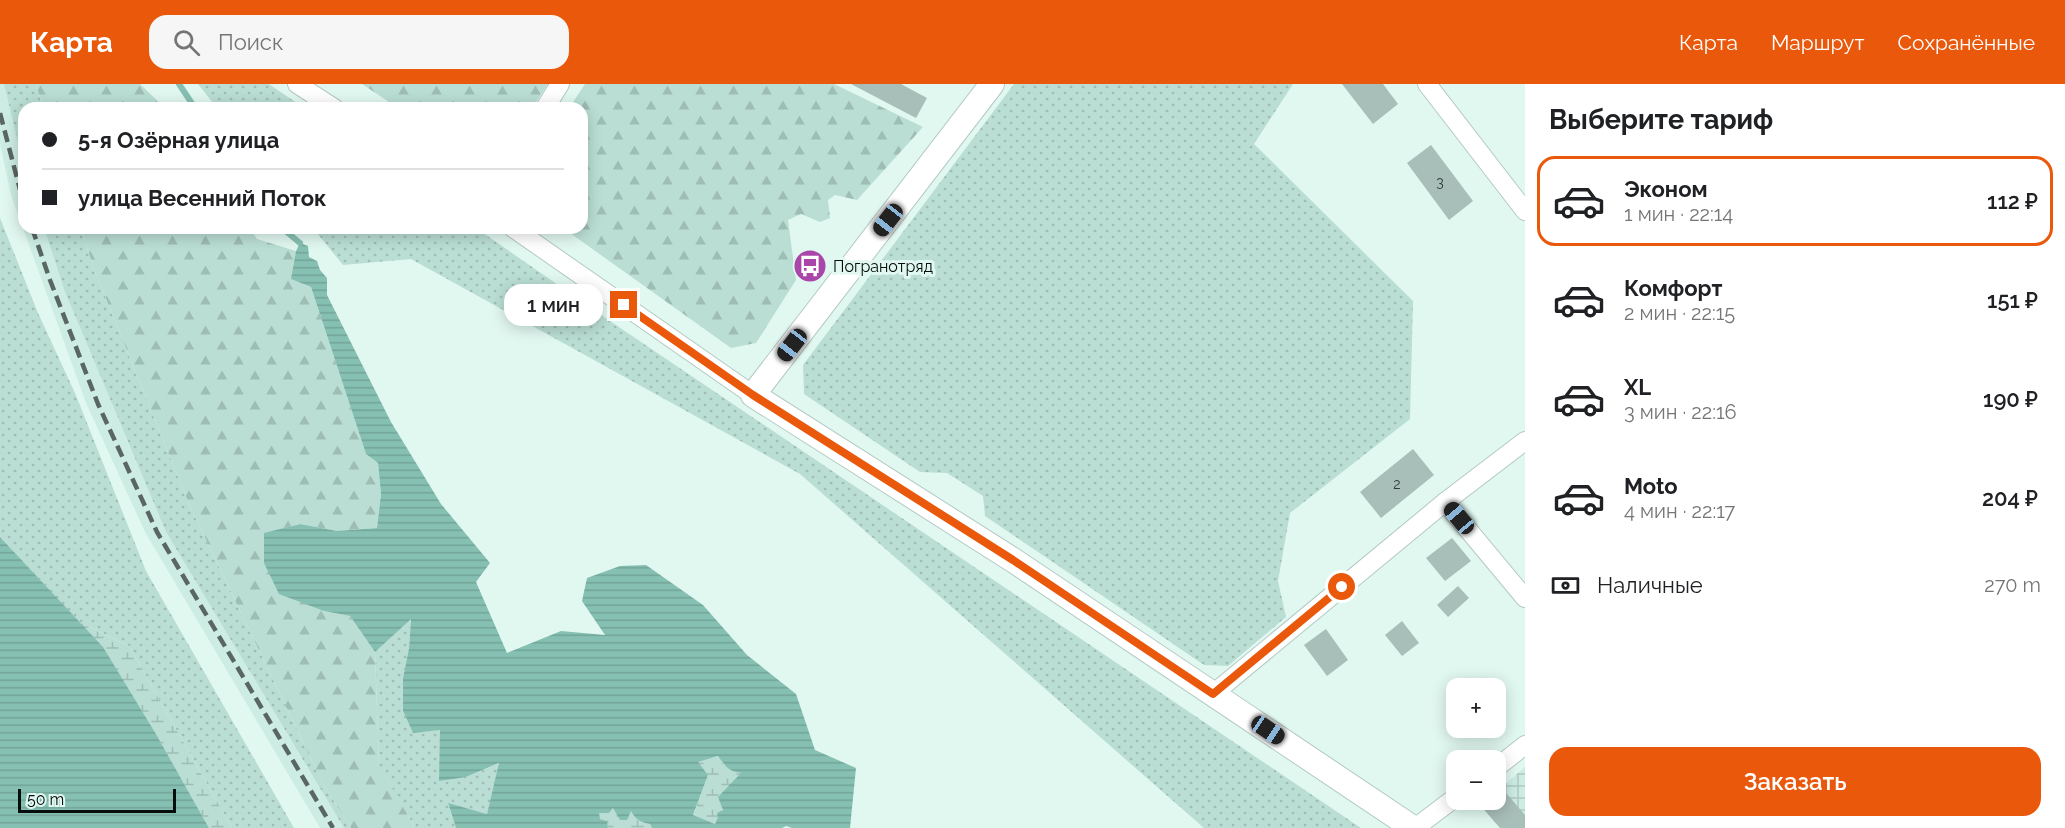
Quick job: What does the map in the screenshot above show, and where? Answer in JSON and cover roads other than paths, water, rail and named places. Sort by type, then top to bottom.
[{"type":"street","points":[[297,84],[325,102]]},
{"type":"street","points":[[549,102],[560,84]]},
{"type":"street","points":[[753,395],[992,84]]},
{"type":"street","points":[[1426,84],[1525,211]]},
{"type":"street","points":[[522,234],[753,395],[1013,560],[1414,828],[1446,804]]},
{"type":"street","points":[[1213,694],[1445,502],[1525,441]]},
{"type":"street","points":[[1445,502],[1525,598]]},
{"type":"street","points":[[1506,760],[1525,745]]},
{"type":"waterway","points":[[179,84],[191,102]]},
{"type":"waterway","points":[[289,234],[300,243]]},
{"type":"railway","points":[[0,113],[18,182]]},
{"type":"railway","points":[[34,234],[98,404],[157,532],[333,828]]},
{"type":"place","name":"Погранотряд","points":[[810,266]]}]
